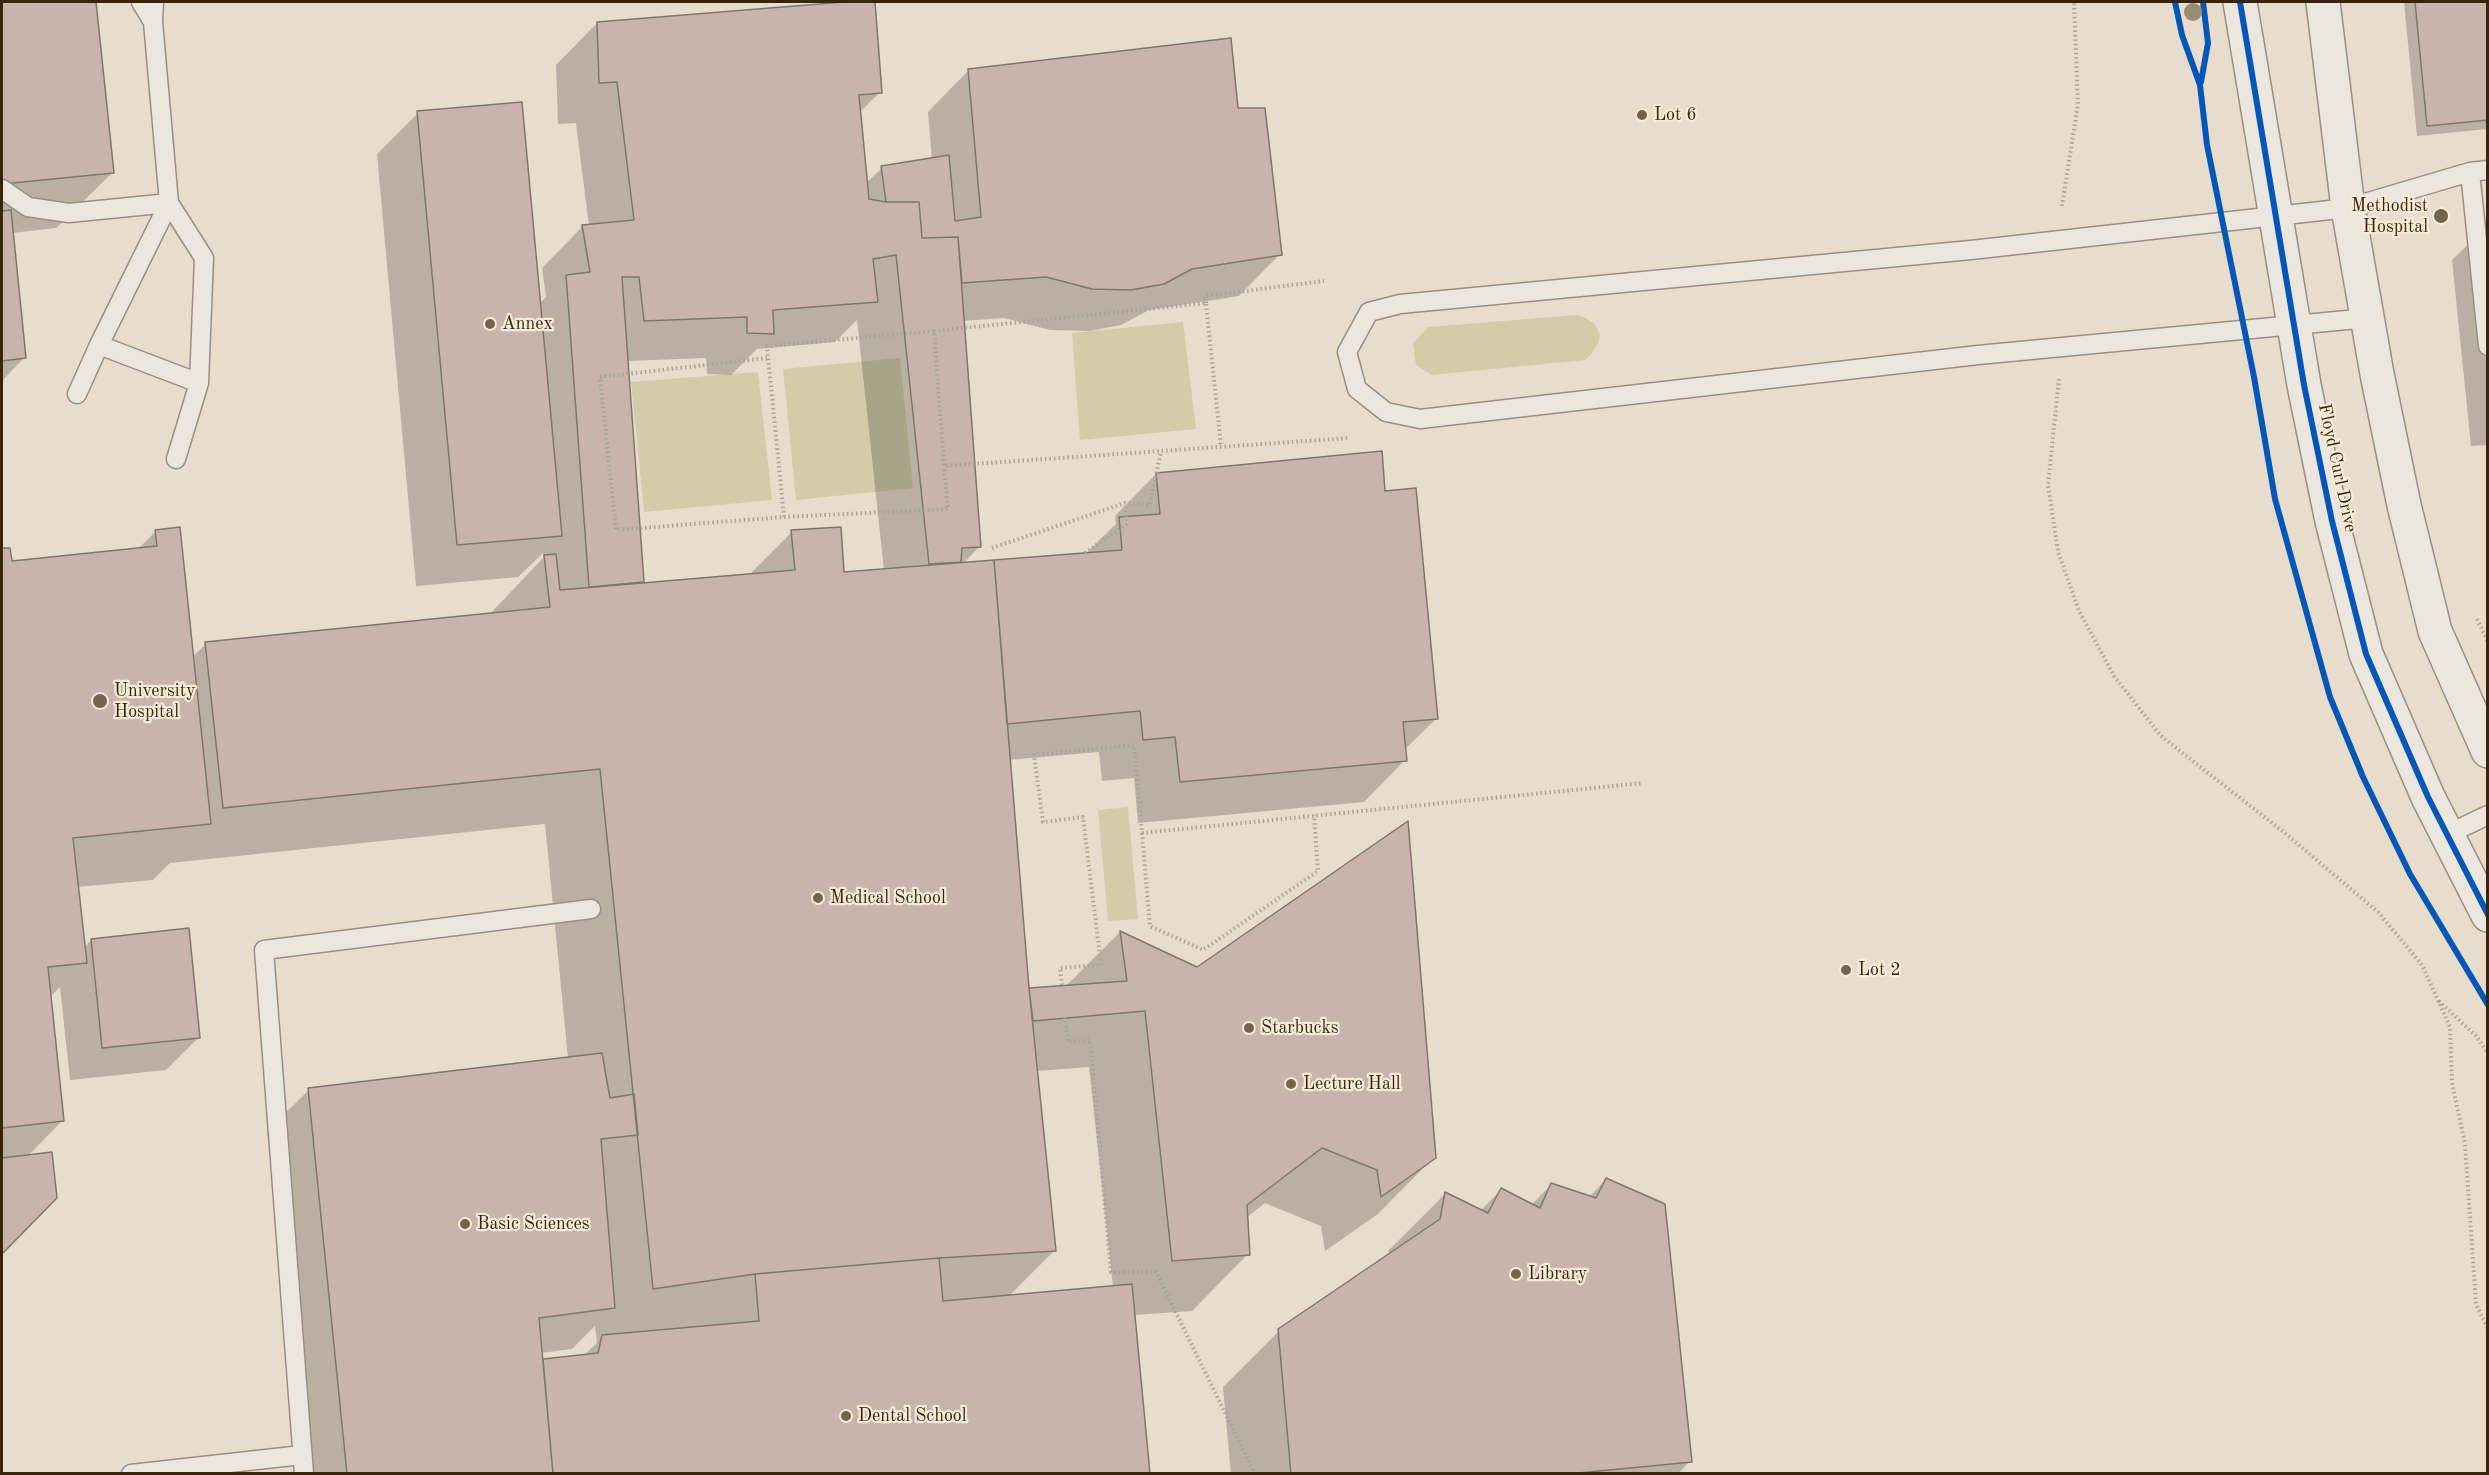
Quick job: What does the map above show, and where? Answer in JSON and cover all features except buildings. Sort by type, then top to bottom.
[{"type":"street","name":"Floyd Curl Drive","points":[[2240,2],[2304,385],[2332,520],[2366,654],[2446,835],[2486,908]]},
{"type":"street","points":[[2323,2],[2348,208],[2404,505],[2435,631],[2487,751]]},
{"type":"lane","points":[[141,2],[153,22]]},
{"type":"lane","points":[[154,2],[153,22],[169,203],[204,258],[199,382],[176,459]]},
{"type":"lane","points":[[2368,318],[1977,355],[1420,419],[1386,412],[1357,389],[1347,352],[1369,312],[1400,304],[1971,250],[2276,217],[2348,208],[2479,171],[2487,346]]},
{"type":"lane","points":[[2,189],[27,207],[69,213],[169,203]]},
{"type":"lane","points":[[77,394],[169,203]]},
{"type":"lane","points":[[99,345],[199,382]]},
{"type":"lane","points":[[2446,835],[2487,815]]},
{"type":"lane","points":[[130,1473],[303,1464],[264,950],[591,909]]},
{"type":"path","points":[[2062,206],[2078,104],[2074,2]]},
{"type":"path","points":[[1221,447],[1205,296],[1324,281]]},
{"type":"path","points":[[784,517],[766,346],[934,332],[1206,303]]},
{"type":"path","points":[[767,358],[600,377],[616,530],[784,517],[948,509],[934,332]]},
{"type":"path","points":[[2059,379],[2048,485],[2058,551],[2079,611],[2114,676],[2161,736],[2286,834],[2378,912],[2422,965],[2450,1027],[2452,1083],[2465,1144],[2476,1304],[2487,1329]]},
{"type":"path","points":[[944,466],[1349,438]]},
{"type":"path","points":[[992,548],[1125,503],[1150,505],[1161,451]]},
{"type":"path","points":[[1084,553],[1127,524],[1125,503]]},
{"type":"path","points":[[2477,618],[2487,642]]},
{"type":"path","points":[[1062,985],[1060,968],[1101,964],[1083,817],[1043,822],[1034,755],[1134,745],[1150,926],[1203,950],[1318,871],[1314,815]]},
{"type":"path","points":[[1142,833],[1643,783]]},
{"type":"path","points":[[2436,998],[2476,1036],[2487,1053]]},
{"type":"path","points":[[1065,1017],[1068,1041],[1090,1040],[1111,1272],[1156,1272],[1255,1473]]},
{"type":"shaded area","points":[[1577,315],[1598,328],[1599,340],[1585,360],[1432,375],[1416,365],[1413,343],[1428,327]]},
{"type":"shaded area","points":[[1183,322],[1196,429],[1080,440],[1072,333]]},
{"type":"shaded area","points":[[900,358],[913,488],[796,500],[783,369]]},
{"type":"shaded area","points":[[758,372],[772,500],[644,512],[631,382]]},
{"type":"shaded area","points":[[1128,807],[1138,919],[1108,921],[1098,810]]},
{"type":"cycle path","points":[[2175,2],[2182,35],[2200,85],[2207,145],[2254,377],[2275,499],[2330,697],[2363,777],[2410,874],[2488,1005]]},
{"type":"cycle path","points":[[2201,82],[2208,43],[2203,2]]},
{"type":"cycle path","points":[[2240,2],[2304,385],[2332,521],[2366,654],[2428,797],[2488,915]]},
{"type":"place","name":"Lot 6","points":[[1642,115]]},
{"type":"place","name":"Methodist Hospital","points":[[2441,216]]},
{"type":"place","name":"Annex","points":[[490,324]]},
{"type":"place","name":"University Hospital","points":[[100,701]]},
{"type":"place","name":"Medical School","points":[[818,898]]},
{"type":"place","name":"Lot 2","points":[[1846,970]]},
{"type":"place","name":"Starbucks","points":[[1249,1028]]},
{"type":"place","name":"Lecture Hall","points":[[1291,1084]]},
{"type":"place","name":"Basic Sciences","points":[[465,1224]]},
{"type":"place","name":"Library","points":[[1516,1274]]},
{"type":"place","name":"Dental School","points":[[846,1416]]}]
